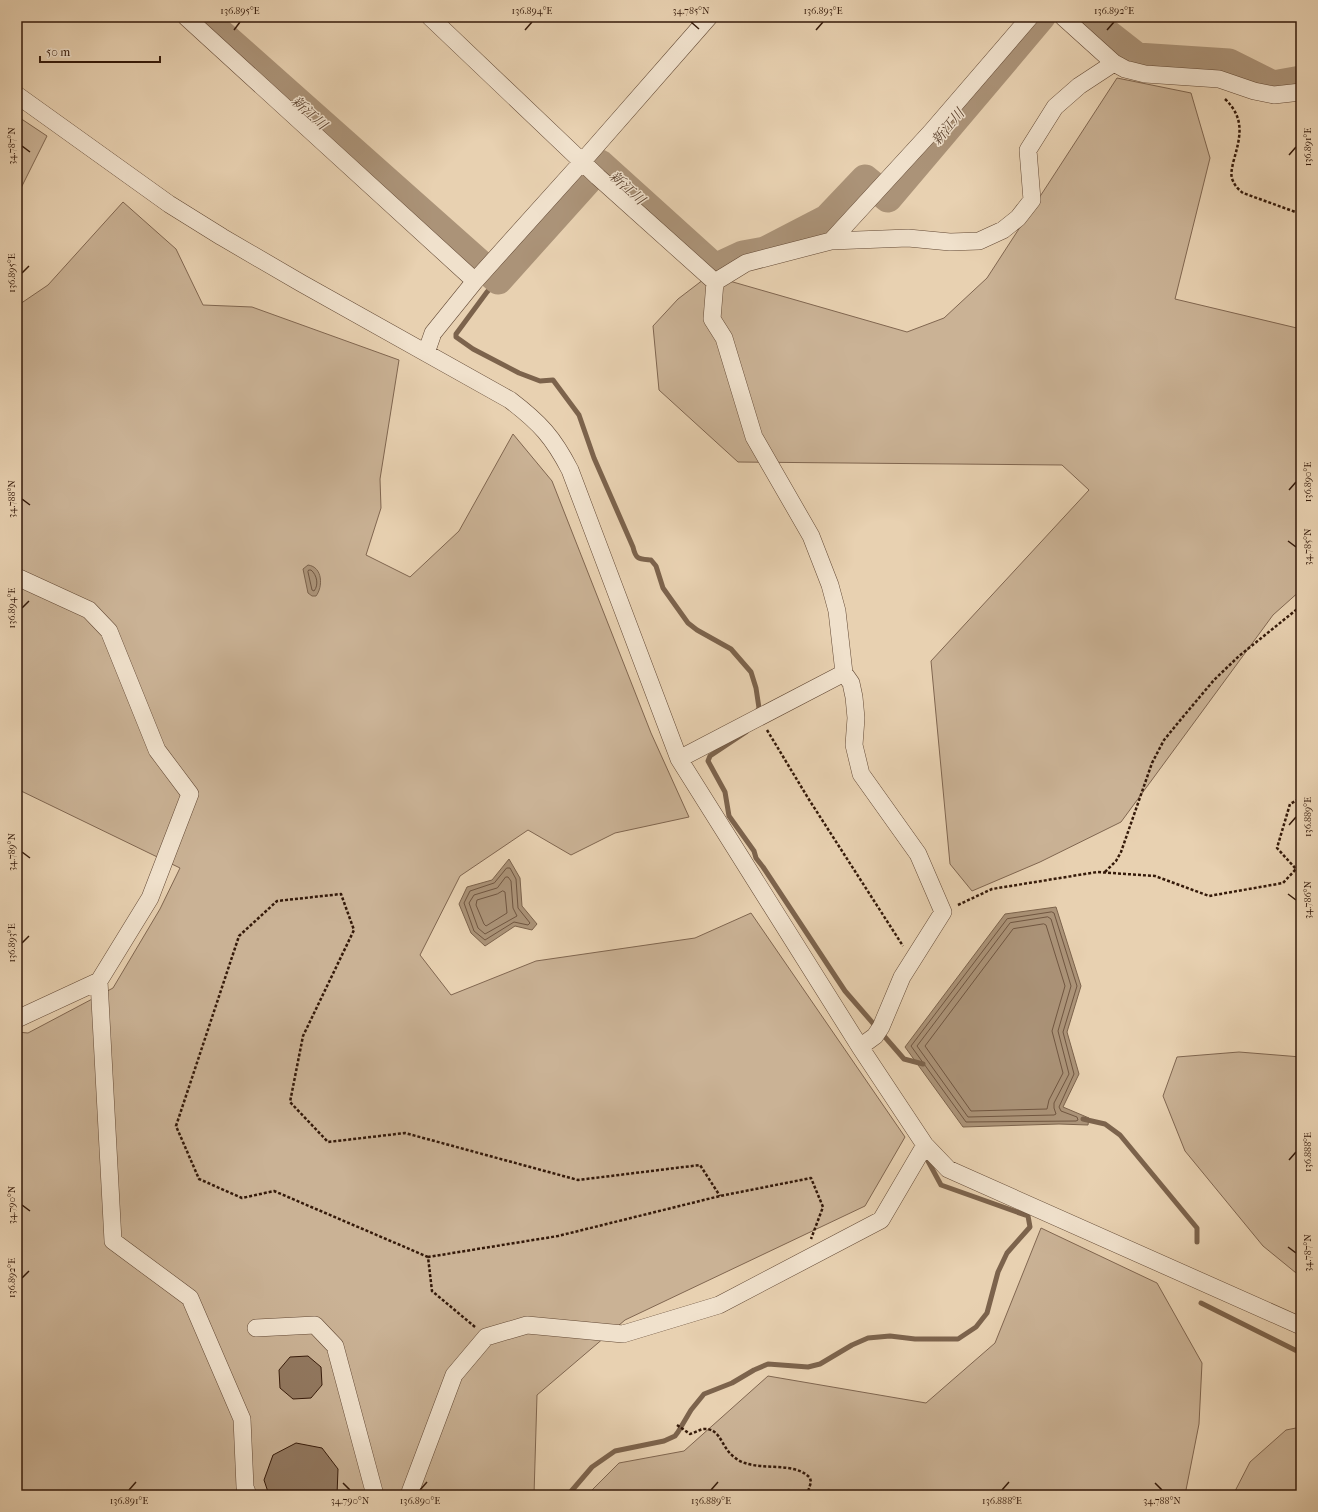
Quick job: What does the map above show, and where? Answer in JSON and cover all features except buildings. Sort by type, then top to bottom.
[{"type":"street","points":[[186,17],[476,280]]},
{"type":"street","points":[[430,17],[598,177],[715,282]]},
{"type":"street","points":[[426,353],[433,333],[492,261],[583,163],[709,17]]},
{"type":"street","points":[[831,240],[931,132],[1030,17]]},
{"type":"street","points":[[1063,17],[1114,63],[1125,69],[1144,74],[1208,77],[1219,79],[1254,91],[1274,95],[1301,92]]},
{"type":"street","points":[[715,282],[746,263],[831,240],[908,238],[950,242],[979,241],[1003,230],[1018,218],[1032,200],[1028,150],[1055,107],[1080,86],[1114,63]]},
{"type":"street","points":[[17,95],[169,204],[301,283],[510,400],[545,429],[559,449],[573,477],[679,759],[860,1047],[925,1145],[948,1169],[1301,1326]]},
{"type":"street","points":[[715,282],[712,319],[724,338],[754,437],[811,536],[830,585],[837,611],[844,672],[851,683],[854,697],[856,718],[854,745],[862,774],[918,854],[943,912],[902,978],[881,1027],[875,1036],[860,1047]]},
{"type":"street","points":[[17,577],[89,610],[109,631],[157,750],[190,794],[150,898],[98,981],[17,1019]]},
{"type":"street","points":[[679,759],[844,672]]},
{"type":"street","points":[[98,981],[113,1241],[190,1298],[242,1419],[245,1487],[248,1495]]},
{"type":"street","points":[[409,1495],[454,1375],[486,1337],[527,1325],[623,1334],[719,1305],[881,1220],[925,1145]]},
{"type":"street","points":[[256,1328],[315,1325],[335,1346],[375,1495]]},
{"type":"path","points":[[1208,77],[1212,85],[1230,103],[1240,121],[1239,142],[1231,175],[1233,182],[1243,193],[1301,214]]},
{"type":"path","points":[[1105,872],[1116,861],[1121,852],[1148,776],[1164,740],[1214,680],[1239,656],[1301,606]]},
{"type":"path","points":[[759,717],[808,798],[881,913],[901,943],[915,956]]},
{"type":"path","points":[[943,912],[992,889],[1097,872],[1155,876],[1209,896],[1283,883],[1296,870],[1276,848],[1290,804],[1301,798]]},
{"type":"path","points":[[720,1196],[700,1165],[578,1180],[405,1133],[328,1142],[290,1102],[303,1036],[354,930],[341,894],[277,901],[239,936],[176,1126],[199,1180],[242,1198],[274,1191],[428,1257],[558,1236],[720,1196],[811,1178],[823,1207],[802,1262]]},
{"type":"path","points":[[428,1257],[432,1291],[486,1337]]},
{"type":"path","points":[[677,1425],[690,1434],[703,1429],[712,1430],[716,1433],[733,1457],[745,1463],[756,1466],[781,1467],[802,1472],[810,1478],[811,1482],[807,1495]]},
{"type":"shaded area","points":[[1117,78],[1191,93],[1210,158],[1175,299],[1301,329],[1301,590],[1273,615],[1121,822],[1040,862],[972,891],[950,864],[931,661],[1089,490],[1062,465],[738,462],[659,390],[653,326],[678,299],[712,273],[726,280],[907,332],[944,318],[987,278]]},
{"type":"shaded area","points":[[17,116],[47,136],[17,196]]},
{"type":"shaded area","points":[[123,202],[176,249],[203,305],[252,307],[399,360],[380,479],[381,508],[366,555],[410,577],[459,531],[513,434],[552,481],[651,733],[689,817],[615,833],[571,855],[528,830],[460,876],[420,955],[451,995],[536,961],[695,938],[751,913],[905,1137],[865,1206],[625,1320],[537,1395],[534,1495],[17,1495],[17,1032],[28,1033],[113,988],[160,909],[180,868],[17,789],[17,306],[48,285]]},
{"type":"shaded area","points":[[1239,1052],[1301,1057],[1301,1277],[1263,1246],[1185,1151],[1163,1096],[1177,1057]]},
{"type":"shaded area","points":[[1041,1228],[1157,1283],[1202,1363],[1199,1424],[1185,1495],[587,1495],[619,1463],[684,1451],[768,1376],[926,1403],[995,1343]]},
{"type":"shaded area","points":[[1301,1427],[1301,1495],[1233,1495],[1250,1462],[1286,1430]]},
{"type":"water","points":[[308,565],[317,569],[319,573],[320,588],[316,596],[312,596],[308,593],[303,569]]},
{"type":"water","points":[[509,859],[520,878],[522,906],[537,924],[532,930],[515,926],[485,946],[471,933],[459,904],[467,887],[492,880]]},
{"type":"water","points":[[1056,907],[1081,986],[1067,1032],[1079,1074],[1063,1107],[1089,1118],[1088,1125],[1059,1124],[963,1127],[905,1047],[1005,914]]},
{"type":"waterway","name":"新江川","points":[[202,17],[498,280],[586,182],[600,164],[715,268],[743,255],[765,251],[827,219],[865,179],[888,198],[1041,17]]},
{"type":"waterway","name":"新江川","points":[[1086,17],[1137,57],[1229,63],[1273,85],[1301,80]]},
{"type":"waterway","points":[[498,280],[487,292],[456,334],[456,337],[473,349],[519,373],[540,381],[553,380],[579,415],[594,458],[635,554],[641,559],[651,560],[656,566],[663,588],[688,623],[697,630],[731,649],[751,672],[756,688],[759,708],[756,713]]},
{"type":"waterway","points":[[746,732],[710,756],[708,761],[725,792],[729,816],[754,851],[756,858],[845,991],[904,1059],[923,1064]]},
{"type":"waterway","points":[[1083,1119],[1105,1124],[1120,1135],[1197,1228],[1197,1242]]},
{"type":"waterway","points":[[568,1495],[592,1467],[615,1451],[664,1441],[675,1436],[691,1410],[704,1394],[732,1383],[754,1370],[768,1364],[808,1367],[820,1364],[852,1345],[868,1338],[890,1336],[915,1339],[958,1339],[976,1327],[987,1313],[998,1272],[1007,1253],[1030,1227],[1028,1216],[941,1185],[928,1161]]},
{"type":"waterway","points":[[1201,1303],[1301,1353]]}]
